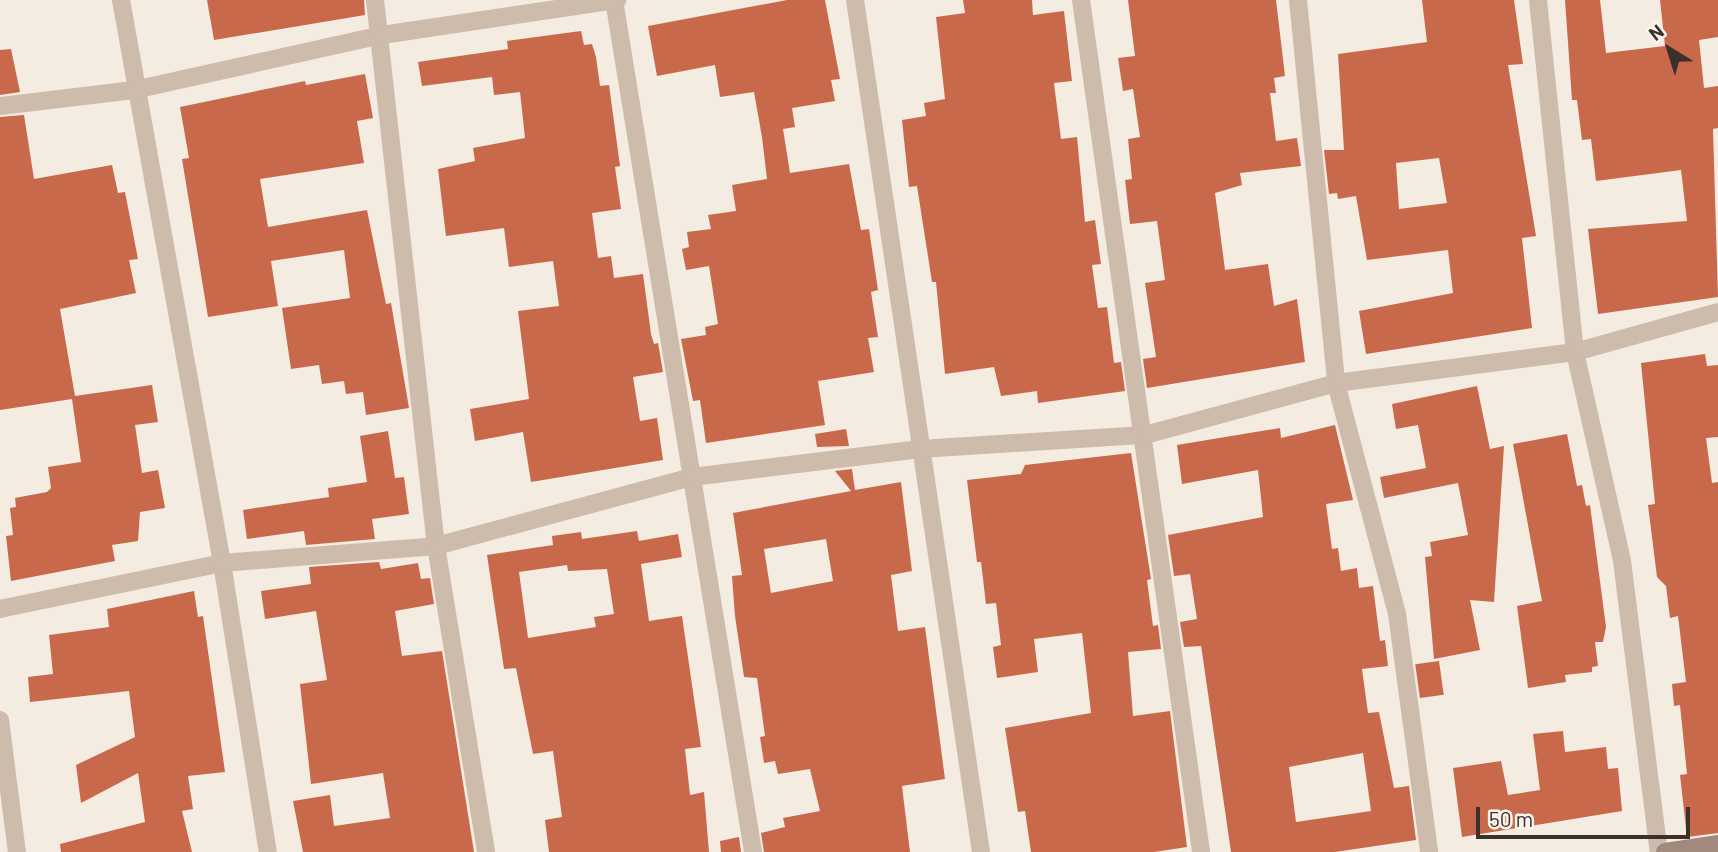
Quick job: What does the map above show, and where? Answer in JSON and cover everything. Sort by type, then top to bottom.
[{"type":"street","points":[[121,0],[134,90],[222,564],[268,852]]},
{"type":"street","points":[[375,0],[382,35],[436,546],[486,852]]},
{"type":"street","points":[[0,106],[134,90],[382,35],[615,0],[753,852]]},
{"type":"street","points":[[855,0],[981,852]]},
{"type":"street","points":[[1081,0],[1145,435],[1201,852]]},
{"type":"street","points":[[1298,0],[1336,383],[1397,614],[1429,852]]},
{"type":"street","points":[[1538,0],[1575,352],[1622,561],[1659,852]]},
{"type":"street","points":[[0,609],[222,564],[436,546],[692,477],[920,449],[1145,435],[1336,383],[1575,352],[1718,312]]},
{"type":"street","points":[[0,720],[17,852]]},
{"type":"street","points":[[1665,852],[1718,844]]},
{"type":"building","points":[[207,0],[364,0],[365,15],[214,40]]},
{"type":"building","points":[[787,0],[825,0],[840,79],[831,80],[835,101],[792,108],[795,127],[783,129],[790,173],[849,164],[861,230],[869,229],[878,290],[871,292],[878,337],[868,338],[874,372],[818,381],[825,425],[706,443],[700,400],[693,401],[681,339],[706,335],[705,327],[718,324],[709,266],[686,270],[682,249],[689,247],[687,232],[711,229],[708,215],[736,211],[732,185],[767,179],[762,137],[754,92],[720,97],[715,65],[657,76],[648,26]]},
{"type":"building","points":[[963,0],[1032,0],[1033,15],[1064,11],[1072,81],[1054,83],[1061,139],[1077,137],[1085,222],[1095,220],[1101,264],[1092,265],[1098,308],[1107,307],[1114,363],[1121,362],[1125,391],[1038,403],[1037,391],[1001,396],[994,367],[945,374],[936,282],[932,282],[917,186],[909,187],[902,120],[926,116],[924,103],[945,99],[936,17],[965,13]]},
{"type":"building","points":[[1128,0],[1276,0],[1285,76],[1274,78],[1276,93],[1270,93],[1276,141],[1297,138],[1301,166],[1240,173],[1242,185],[1215,193],[1225,270],[1268,264],[1274,306],[1297,299],[1305,362],[1147,388],[1143,359],[1156,357],[1145,283],[1165,280],[1157,221],[1130,224],[1125,180],[1132,179],[1128,139],[1140,137],[1133,89],[1123,91],[1118,58],[1135,56]]},
{"type":"building","points":[[1422,0],[1514,0],[1523,64],[1508,65],[1536,236],[1522,238],[1532,328],[1366,354],[1359,311],[1453,293],[1448,250],[1367,260],[1356,196],[1338,199],[1337,193],[1329,194],[1324,150],[1344,150],[1338,54],[1427,42]],"holes":[[[1439,158],[1447,203],[1399,209],[1396,163]]]},
{"type":"building","points":[[1565,0],[1600,0],[1606,53],[1665,46],[1660,0],[1718,0],[1718,37],[1699,40],[1704,88],[1718,86],[1718,128],[1713,129],[1718,297],[1598,314],[1588,229],[1687,221],[1681,170],[1596,181],[1591,139],[1582,140],[1577,100],[1572,100]]},
{"type":"building","points":[[581,31],[584,45],[592,44],[600,86],[609,85],[620,166],[615,167],[621,209],[592,213],[598,258],[611,256],[614,278],[643,274],[651,334],[654,344],[658,343],[663,372],[633,377],[640,421],[657,418],[663,460],[531,482],[523,432],[475,441],[470,409],[529,399],[518,311],[559,306],[553,261],[509,267],[504,228],[446,236],[438,169],[475,161],[473,148],[525,138],[520,92],[494,95],[492,77],[422,86],[418,62],[508,49],[507,41]]},
{"type":"building","points":[[11,49],[20,92],[0,95],[0,50]]},
{"type":"building","points":[[365,74],[373,118],[357,121],[364,163],[260,179],[268,227],[367,210],[386,304],[391,303],[409,408],[366,415],[363,392],[346,394],[344,381],[322,384],[319,365],[291,369],[282,308],[350,298],[344,250],[271,261],[278,306],[208,317],[182,159],[189,158],[180,107],[305,81],[306,85]]},
{"type":"building","points":[[24,115],[34,179],[112,165],[118,193],[125,192],[138,259],[129,260],[136,293],[60,309],[75,396],[152,385],[158,422],[135,425],[142,473],[158,470],[165,508],[140,512],[138,541],[112,545],[115,561],[11,581],[6,536],[13,535],[10,508],[16,507],[15,498],[47,492],[51,488],[48,467],[81,462],[72,399],[0,410],[0,117]]},
{"type":"building","points":[[1705,354],[1707,366],[1718,365],[1718,437],[1706,438],[1712,483],[1718,482],[1718,833],[1687,837],[1680,775],[1687,774],[1680,705],[1674,706],[1672,684],[1686,682],[1678,616],[1670,618],[1666,586],[1657,577],[1648,505],[1655,504],[1641,363]]},
{"type":"building","points":[[1477,386],[1490,449],[1504,446],[1494,602],[1470,600],[1480,650],[1434,659],[1425,557],[1432,556],[1430,542],[1468,535],[1458,483],[1384,498],[1380,477],[1426,468],[1418,425],[1396,429],[1392,404]]},
{"type":"building","points":[[1335,425],[1353,500],[1326,504],[1332,549],[1338,548],[1341,571],[1357,568],[1359,588],[1373,586],[1380,641],[1385,640],[1388,666],[1362,669],[1368,713],[1379,712],[1394,788],[1409,786],[1416,840],[1335,852],[1231,852],[1201,646],[1184,647],[1180,622],[1197,619],[1190,574],[1174,576],[1168,535],[1263,517],[1258,470],[1182,484],[1177,445],[1280,428],[1281,438]],"holes":[[[1363,753],[1371,811],[1296,822],[1289,767]]]},
{"type":"building","points":[[846,429],[849,446],[817,447],[815,434]]},
{"type":"building","points":[[388,431],[395,478],[404,477],[409,514],[372,519],[375,539],[306,545],[304,531],[247,539],[243,510],[329,497],[328,488],[367,482],[360,436]]},
{"type":"building","points":[[1567,434],[1577,486],[1582,485],[1586,506],[1590,505],[1606,627],[1603,642],[1595,642],[1598,666],[1592,667],[1592,672],[1565,675],[1566,682],[1528,688],[1517,606],[1542,601],[1513,444]]},
{"type":"building","points":[[1131,453],[1151,579],[1147,580],[1153,626],[1158,625],[1161,649],[1128,652],[1133,716],[1170,711],[1187,847],[1154,852],[1031,852],[1025,811],[1018,812],[1005,728],[1091,713],[1082,633],[1034,639],[1038,672],[997,678],[993,647],[1001,645],[996,603],[986,604],[981,562],[977,562],[967,480],[1021,474],[1025,465]]},
{"type":"building","points":[[852,469],[855,490],[901,482],[912,571],[891,575],[898,631],[925,627],[945,779],[902,786],[910,852],[764,852],[761,833],[785,827],[783,818],[820,811],[810,769],[778,774],[775,761],[764,763],[760,737],[765,736],[757,678],[744,677],[735,616],[732,576],[742,575],[733,513],[851,491],[835,471]],"holes":[[[826,539],[833,581],[771,593],[764,549]]]},
{"type":"building","points":[[637,531],[639,541],[678,534],[682,557],[641,564],[649,621],[682,616],[701,747],[685,749],[690,795],[704,792],[709,852],[549,852],[545,820],[562,817],[553,751],[533,754],[516,668],[504,669],[487,555],[553,545],[552,536],[581,532],[582,539]],"holes":[[[567,565],[568,571],[607,569],[614,614],[594,617],[596,627],[528,638],[519,572]]]},
{"type":"building","points":[[379,562],[381,569],[418,563],[421,579],[430,578],[434,604],[395,611],[402,656],[442,651],[474,852],[303,852],[293,801],[330,795],[334,826],[390,818],[383,773],[311,784],[300,684],[327,680],[316,611],[265,619],[261,591],[311,584],[309,567]]},
{"type":"building","points":[[194,591],[198,617],[203,616],[225,772],[188,776],[193,809],[182,811],[192,852],[61,852],[60,844],[145,822],[138,773],[81,803],[76,765],[135,737],[129,691],[30,702],[28,677],[53,674],[49,635],[109,627],[107,609]]},
{"type":"building","points":[[1439,661],[1444,695],[1420,698],[1415,664]]},
{"type":"building","points":[[1563,731],[1565,752],[1606,747],[1608,769],[1618,768],[1622,811],[1462,837],[1453,768],[1501,761],[1508,795],[1540,790],[1533,734]]},
{"type":"building","points":[[739,837],[741,852],[721,852],[720,841]]}]
